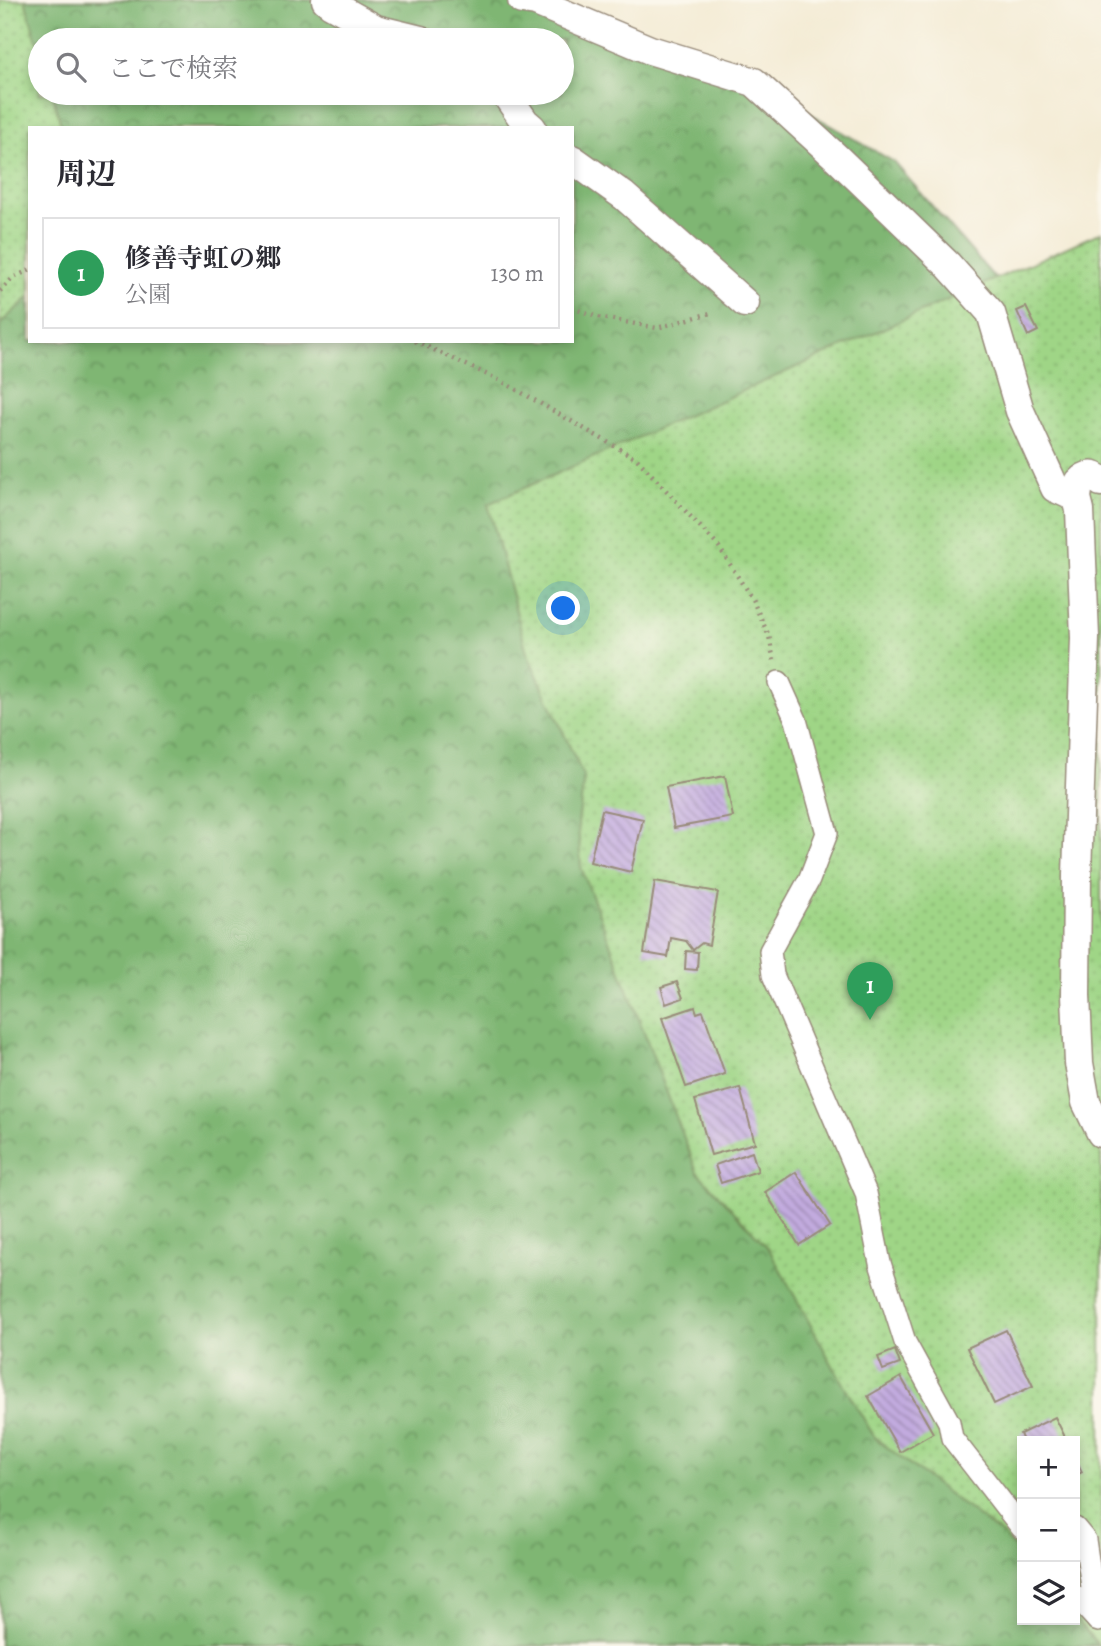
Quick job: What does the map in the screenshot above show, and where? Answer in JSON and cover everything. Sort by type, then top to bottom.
[{"type":"street","points":[[326,0],[374,28]]},
{"type":"street","points":[[522,0],[536,2],[650,50],[754,82],[948,265],[991,313],[1020,411],[1055,488],[1086,501]]},
{"type":"street","points":[[513,105],[529,126]]},
{"type":"street","points":[[574,160],[624,196],[745,303]]},
{"type":"street","points":[[1101,482],[1092,475],[1079,482],[1086,501],[1076,995],[1079,1063],[1086,1102],[1101,1133]]},
{"type":"street","points":[[779,682],[796,720],[827,833],[809,880],[770,951],[773,975],[866,1193],[880,1263],[905,1342],[949,1422],[952,1438],[1017,1522]]},
{"type":"street","points":[[1080,1534],[1085,1540],[1099,1623]]},
{"type":"street","points":[[1080,1602],[1099,1623]]},
{"type":"path","points":[[0,291],[14,277],[28,271]]},
{"type":"path","points":[[574,309],[598,317],[657,328],[745,303]]},
{"type":"path","points":[[419,343],[503,382],[637,459],[719,547],[752,599],[769,636],[779,682]]},
{"type":"green space","points":[[0,0],[523,0],[749,78],[894,162],[1025,313],[1101,566],[1101,1646],[0,1646]]},
{"type":"green space","points":[[0,0],[25,0],[33,28],[28,28],[28,105],[55,105],[61,126],[28,126],[28,298],[0,324]]},
{"type":"green space","points":[[1101,232],[1101,1646],[1080,1624],[1080,1436],[1017,1436],[1017,1551],[1004,1536],[875,1438],[769,1249],[697,1172],[581,867],[578,824],[584,778],[527,653],[488,504]]},
{"type":"building","points":[[1026,307],[1038,331],[1028,336],[1017,311]]},
{"type":"building","points":[[725,776],[733,817],[674,828],[666,787]]},
{"type":"building","points":[[602,810],[643,819],[631,872],[590,862]]},
{"type":"building","points":[[655,881],[718,892],[709,945],[702,943],[693,950],[686,941],[671,938],[668,957],[644,953]]},
{"type":"building","points":[[686,951],[698,952],[697,970],[685,969]]},
{"type":"building","points":[[677,982],[683,998],[666,1004],[661,987]]},
{"type":"building","points":[[695,1007],[697,1013],[703,1011],[725,1074],[686,1087],[662,1018]]},
{"type":"building","points":[[740,1088],[755,1143],[711,1155],[695,1100]]},
{"type":"building","points":[[752,1152],[758,1171],[721,1183],[715,1165]]},
{"type":"building","points":[[796,1172],[830,1225],[799,1245],[765,1192]]},
{"type":"building","points":[[1006,1330],[1033,1386],[994,1404],[967,1348]]},
{"type":"building","points":[[895,1350],[900,1364],[883,1370],[878,1357]]},
{"type":"building","points":[[901,1377],[933,1433],[900,1452],[868,1396]]},
{"type":"building","points":[[1055,1417],[1064,1436],[1021,1436],[1020,1434]]},
{"type":"place","name":"修善寺虹の郷","points":[[870,1020]]}]
